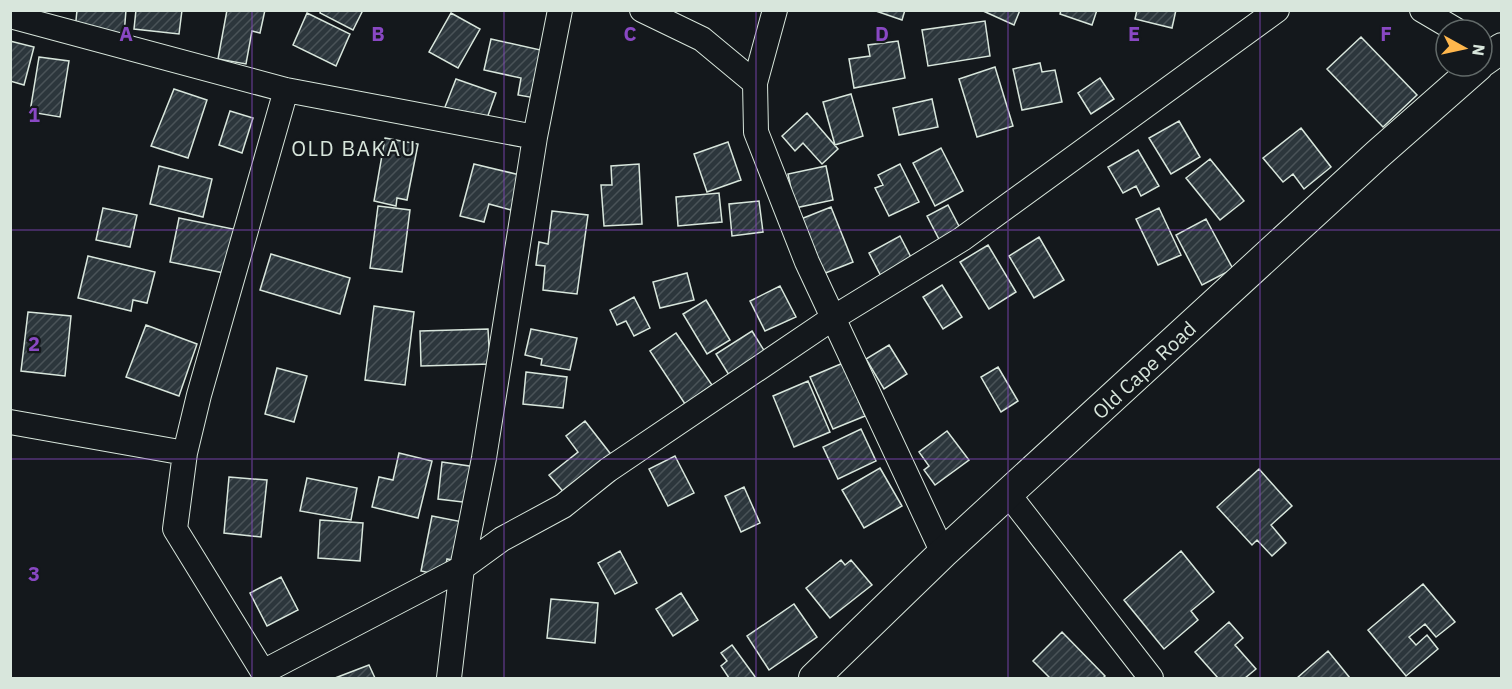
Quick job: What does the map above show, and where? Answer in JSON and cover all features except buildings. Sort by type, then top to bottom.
[{"type":"street","points":[[449,678],[462,568],[484,458],[535,137],[560,10]]},
{"type":"street","points":[[642,10],[702,39],[755,83]]},
{"type":"street","points":[[775,10],[755,83],[756,132],[807,262],[944,553]]},
{"type":"street","points":[[286,90],[199,395],[185,453],[176,528],[263,672],[462,568],[502,539],[563,506],[608,470],[833,318],[962,239],[1276,10]]},
{"type":"street","points":[[1422,10],[1436,18]]},
{"type":"street","points":[[10,16],[286,90],[535,137]]},
{"type":"street","name":"Old Cape Road","points":[[814,678],[944,553],[1462,78]]},
{"type":"street","points":[[10,422],[185,453]]},
{"type":"street","points":[[1009,495],[1151,678]]},
{"type":"district","name":"OLD BAKAU","points":[[354,148]]}]
